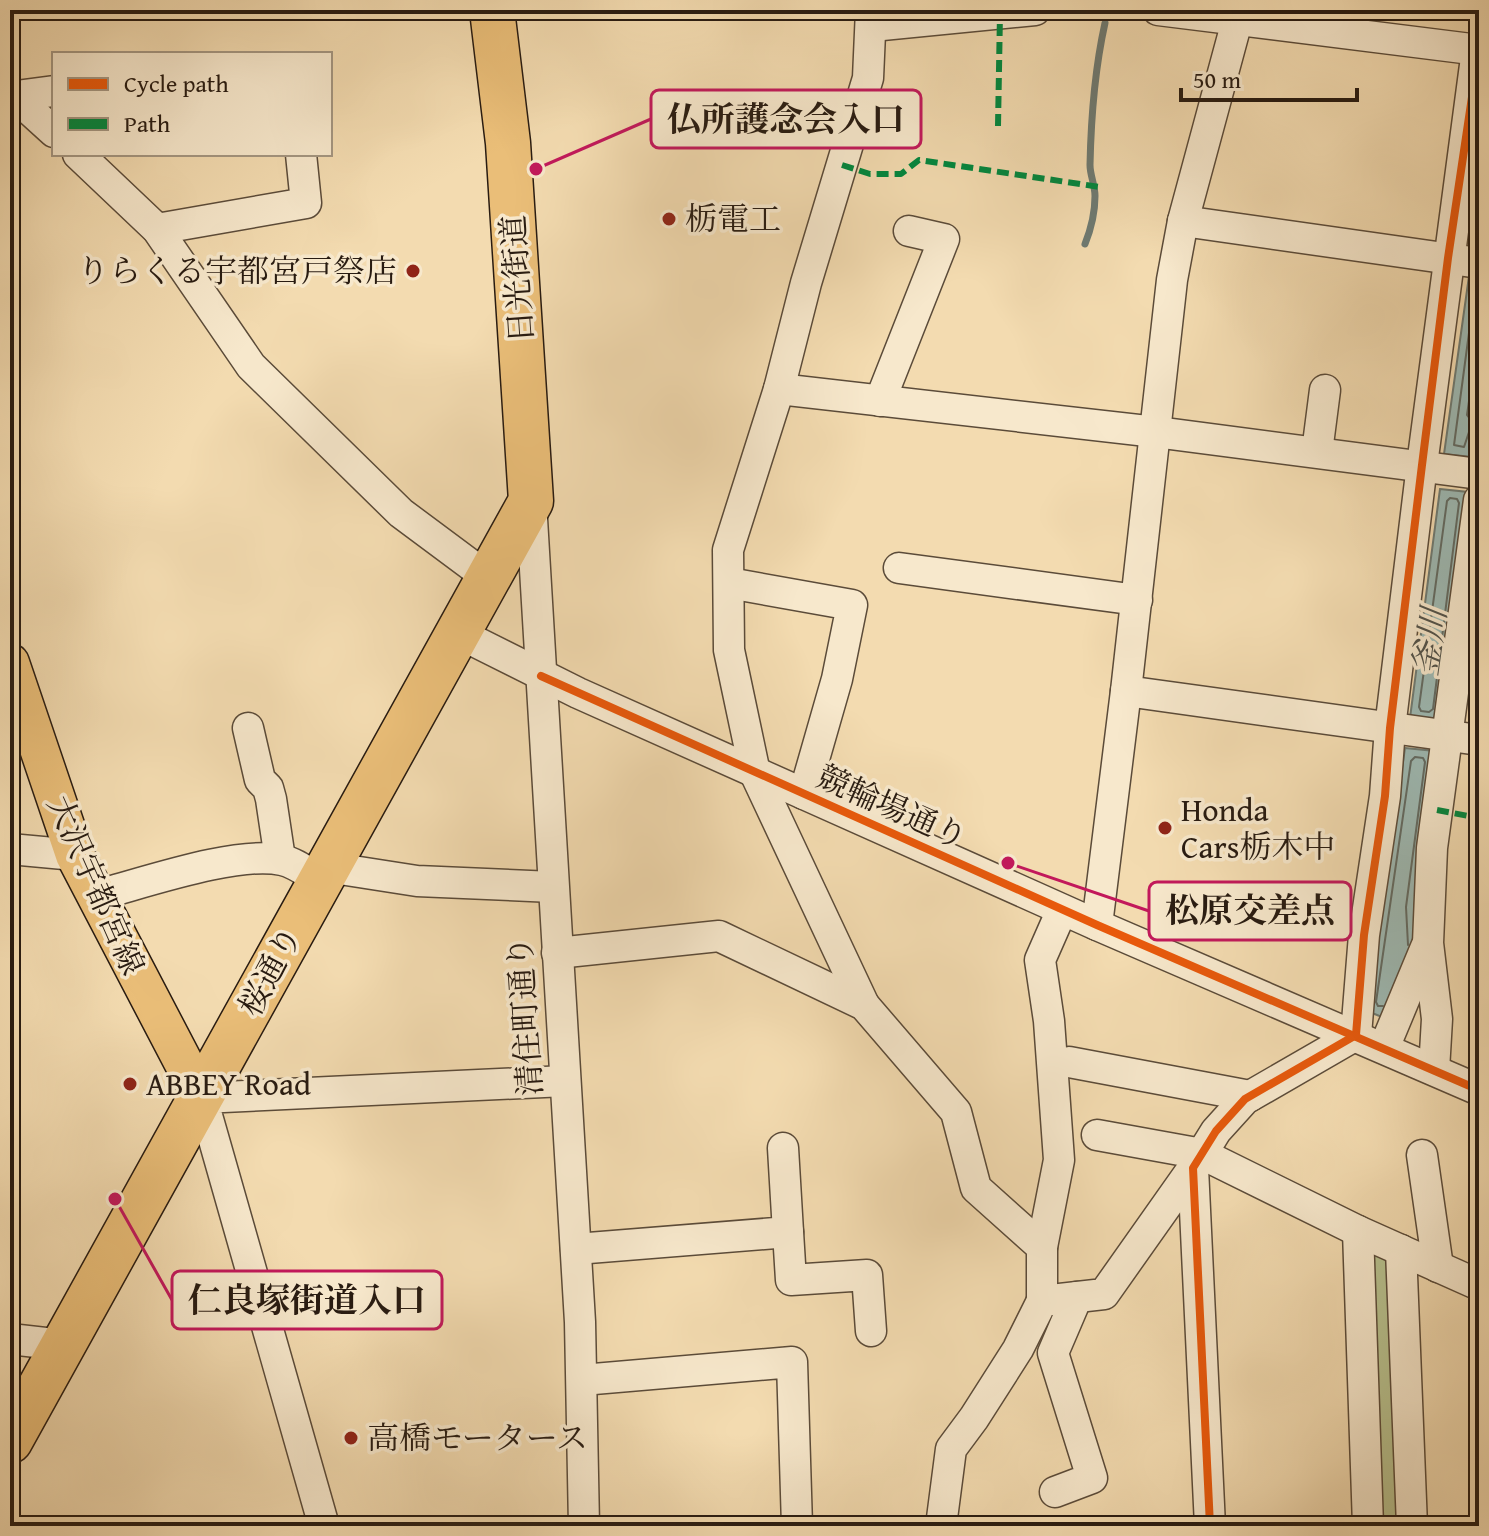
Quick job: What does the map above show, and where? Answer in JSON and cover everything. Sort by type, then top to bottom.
[{"type":"highway","name":"日光街道","points":[[492,10],[508,143],[531,501]]},
{"type":"highway","name":"桜通り","points":[[10,1441],[531,501]]},
{"type":"main road","name":"大沢宇都宮線","points":[[10,663],[20,726],[75,855],[202,1098]]},
{"type":"street","points":[[1035,10],[872,18],[868,78],[806,283],[779,389],[728,550],[729,650],[755,773],[864,1005],[956,1112],[976,1188],[1042,1247]]},
{"type":"street","points":[[1042,1301],[1104,1294],[1216,1131],[1250,1096],[1356,1035],[1364,935],[1395,729],[1422,465],[1478,50],[1382,24],[1158,10]]},
{"type":"street","points":[[1097,925],[1172,280],[1183,221],[1238,15]]},
{"type":"street","points":[[13,94],[52,91]]},
{"type":"street","points":[[13,94],[52,130]]},
{"type":"street","points":[[80,156],[157,229],[251,366],[401,513],[487,577]]},
{"type":"street","points":[[157,229],[306,203],[301,156]]},
{"type":"street","points":[[1183,221],[1479,263]]},
{"type":"street","points":[[880,401],[944,239],[909,231]]},
{"type":"street","points":[[779,389],[1156,432],[1479,474]]},
{"type":"street","points":[[1317,452],[1325,390]]},
{"type":"street","points":[[1434,1070],[1437,1019],[1428,943],[1432,848],[1442,735],[1473,585],[1479,500]]},
{"type":"street","name":"清住町通り","points":[[531,501],[576,1249],[584,1526]]},
{"type":"street","points":[[899,568],[1137,600]]},
{"type":"street","points":[[729,583],[852,605],[837,679],[804,794]]},
{"type":"street","name":"競輪場通り","points":[[456,632],[541,676],[755,773],[1062,910],[1384,1048]]},
{"type":"street","points":[[1126,691],[1479,740]]},
{"type":"street","points":[[248,728],[260,780],[268,788],[271,799],[280,859]]},
{"type":"street","points":[[10,849],[75,855]]},
{"type":"street","points":[[94,896],[233,860],[280,859],[324,873],[553,887]]},
{"type":"street","points":[[941,1526],[951,1449],[1018,1349],[1042,1301],[1042,1247],[1059,1160],[1049,1021],[1040,960],[1062,910]]},
{"type":"street","points":[[557,953],[719,936],[864,1005]]},
{"type":"street","points":[[1428,943],[1384,1048],[1479,1090]]},
{"type":"street","points":[[1069,1062],[1250,1096]]},
{"type":"street","points":[[324,1526],[202,1098],[565,1081]]},
{"type":"street","points":[[1097,1135],[1198,1161],[1479,1285]]},
{"type":"street","points":[[783,1148],[791,1280],[867,1275],[871,1331]]},
{"type":"street","points":[[1422,1155],[1438,1267]]},
{"type":"street","points":[[1198,1161],[1210,1526]]},
{"type":"street","points":[[576,1249],[788,1232]]},
{"type":"street","points":[[1368,1526],[1380,1240]]},
{"type":"street","points":[[1380,1240],[1412,1526]]},
{"type":"street","points":[[1055,1492],[1092,1478],[1053,1353],[1077,1297]]},
{"type":"street","points":[[10,1339],[63,1345]]},
{"type":"street","points":[[582,1380],[792,1362],[797,1526]]},
{"type":"green space","points":[[1363,1242],[1393,1255],[1406,1526],[1374,1526]]},
{"type":"water","points":[[1469,276],[1479,277],[1479,409],[1472,457],[1444,454]]},
{"type":"water","name":"釜川","points":[[1440,489],[1468,492],[1439,722],[1410,718]]},
{"type":"water","points":[[1405,748],[1435,751],[1414,907],[1417,948],[1382,1017],[1367,1011]]},
{"type":"waterway","points":[[1085,244],[1094,208],[1091,129],[1105,23]]},
{"type":"marked path","points":[[998,126],[1000,13]]},
{"type":"marked path","points":[[842,165],[870,174],[901,174],[919,160],[1100,187]]},
{"type":"marked path","points":[[1437,810],[1479,818]]},
{"type":"cycle path","points":[[1356,1035],[1364,935],[1385,796],[1390,728],[1422,465],[1448,258],[1479,50]]},
{"type":"cycle path","points":[[541,676],[1097,925],[1479,1090]]},
{"type":"cycle path","points":[[1210,1526],[1193,1168],[1216,1131],[1245,1099],[1356,1035]]},
{"type":"place","name":"仏所護念会入口","points":[[536,169]]},
{"type":"place","name":"栃電工","points":[[669,219]]},
{"type":"place","name":"りらくる宇都宮戸祭店","points":[[413,271]]},
{"type":"place","name":"Honda Cars栃木中","points":[[1165,828]]},
{"type":"place","name":"松原交差点","points":[[1008,863]]},
{"type":"place","name":"ABBEY Road","points":[[130,1084]]},
{"type":"place","name":"仁良塚街道入口","points":[[115,1199]]},
{"type":"place","name":"高橋モータース","points":[[351,1438]]}]
